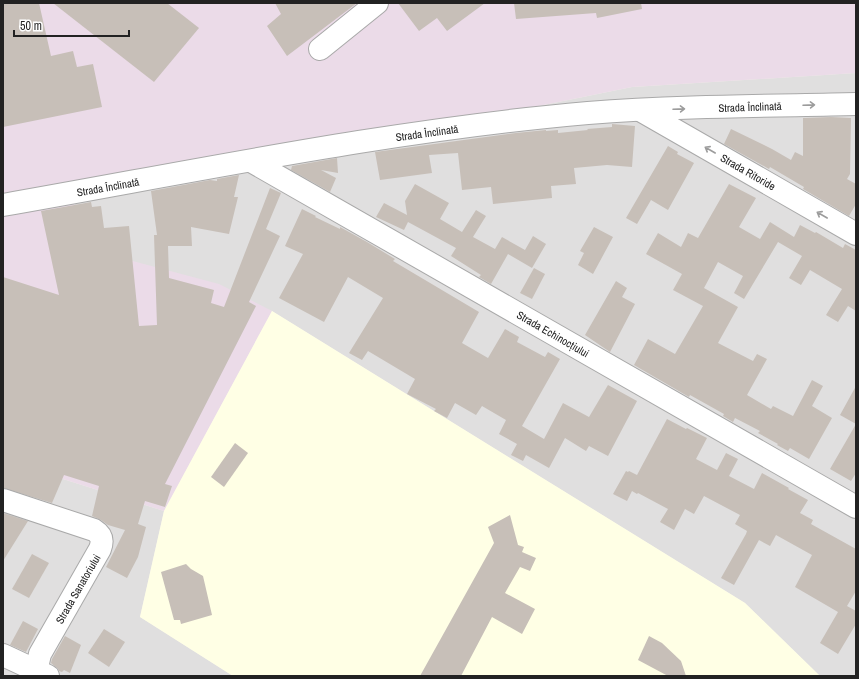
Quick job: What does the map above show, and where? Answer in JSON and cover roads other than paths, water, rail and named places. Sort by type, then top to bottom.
[{"type":"street","points":[[320,50],[376,3]]},
{"type":"street","name":"Strada Înclinată","points":[[3,205],[350,143],[475,126],[587,113],[640,110],[856,104]]},
{"type":"street","name":"Strada Ritoride","points":[[640,110],[856,234]]},
{"type":"street","name":"Strada Echinocțiului","points":[[251,160],[856,507]]},
{"type":"street","name":"Strada Sanatoriului","points":[[3,500],[94,530],[101,536],[102,542],[100,549],[40,654],[40,674]]},
{"type":"street","points":[[3,655],[40,674]]}]
